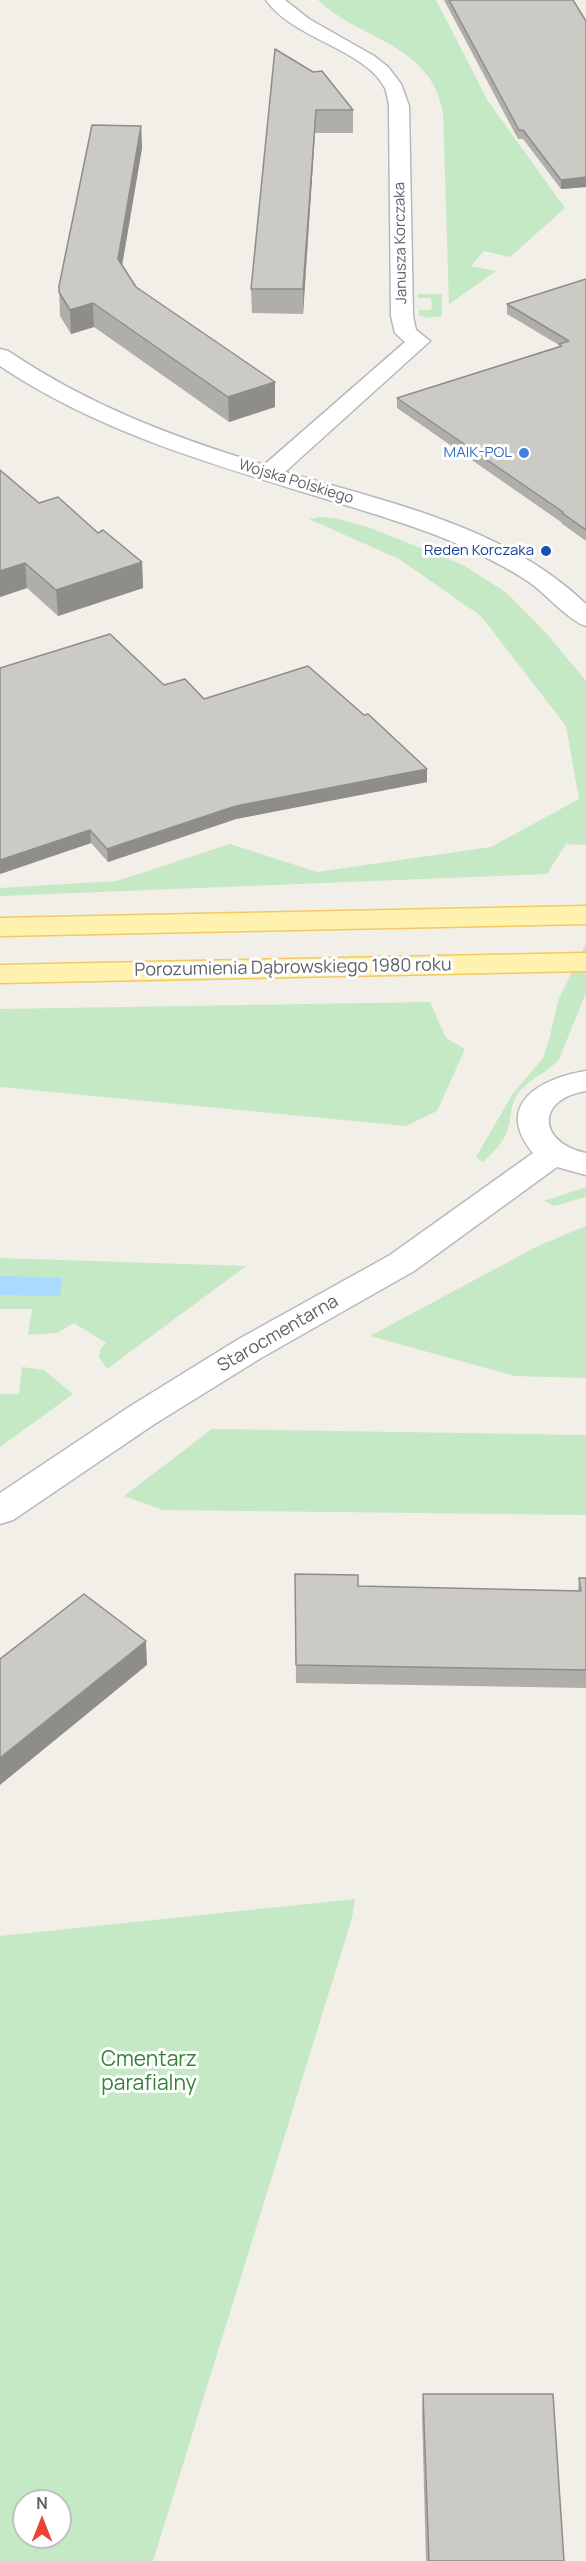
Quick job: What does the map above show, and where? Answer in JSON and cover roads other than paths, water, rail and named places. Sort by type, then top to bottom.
[{"type":"main road","points":[[0,927],[586,915]]},
{"type":"main road","name":"Porozumienia Dąbrowskiego 1980 roku","points":[[0,974],[586,962]]},
{"type":"street","name":"Janusza Korczaka","points":[[269,473],[419,341],[406,333],[402,316],[399,106],[393,85],[374,65],[299,21],[275,0]]},
{"type":"street","name":"Wojska Polskiego","points":[[0,356],[32,378],[98,413],[158,437],[417,520],[477,544],[538,578],[570,602],[586,618]]},
{"type":"street","points":[[586,1081],[562,1086],[549,1092],[539,1100],[532,1122],[535,1133],[554,1153],[586,1164]]},
{"type":"street","name":"Starocmentarna","points":[[0,1512],[141,1416],[249,1349],[402,1263],[554,1153]]},
{"type":"water","points":[[0,1276],[62,1278],[60,1296],[0,1295]]},
{"type":"place","name":"MAIK-POL","points":[[524,453]]},
{"type":"place","name":"Reden Korczaka","points":[[546,551]]},
{"type":"park label","name":"Cmentarz parafialny","points":[[149,2072]]}]
